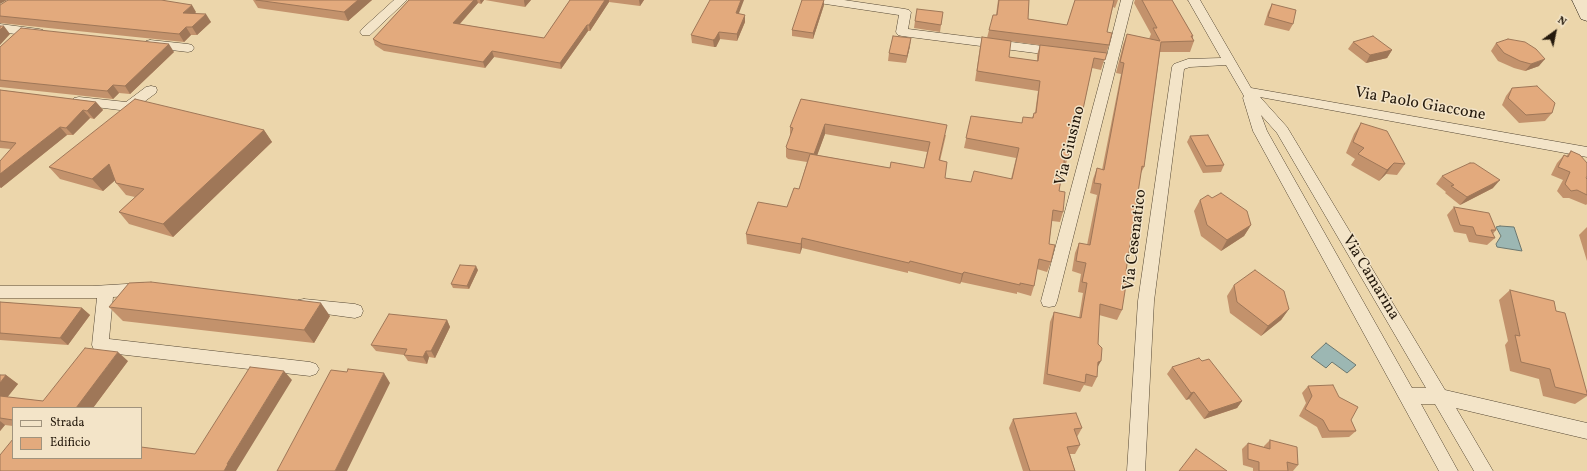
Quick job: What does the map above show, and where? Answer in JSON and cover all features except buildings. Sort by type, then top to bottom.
[{"type":"street","points":[[366,32],[401,0]]},
{"type":"street","points":[[819,0],[905,12],[902,32],[1112,59]]},
{"type":"street","name":"Via Giusino","points":[[1049,301],[1127,0]]},
{"type":"street","name":"Via Camarina","points":[[1194,0],[1247,91],[1260,131],[1449,471]]},
{"type":"street","points":[[1580,0],[1587,16]]},
{"type":"street","points":[[0,28],[47,34]]},
{"type":"street","points":[[12,42],[24,31]]},
{"type":"street","points":[[141,43],[188,48]]},
{"type":"street","name":"Via Cesenatico","points":[[1136,471],[1146,301],[1178,67],[1188,63],[1230,61]]},
{"type":"street","points":[[68,100],[128,107],[151,90]]},
{"type":"street","name":"Via Camarina","points":[[1247,91],[1282,130],[1484,471]]},
{"type":"street","name":"Via Paolo Giaccone","points":[[1247,91],[1587,152]]},
{"type":"street","points":[[0,292],[106,291],[156,288]]},
{"type":"street","points":[[106,291],[100,345],[310,369]]},
{"type":"street","points":[[286,302],[355,311]]},
{"type":"street","points":[[1408,396],[1439,396],[1587,431]]},
{"type":"water","points":[[1496,227],[1514,227],[1522,251],[1497,247],[1496,244],[1501,236]]},
{"type":"water","points":[[1326,343],[1356,365],[1347,373],[1332,362],[1326,368],[1311,357]]}]
